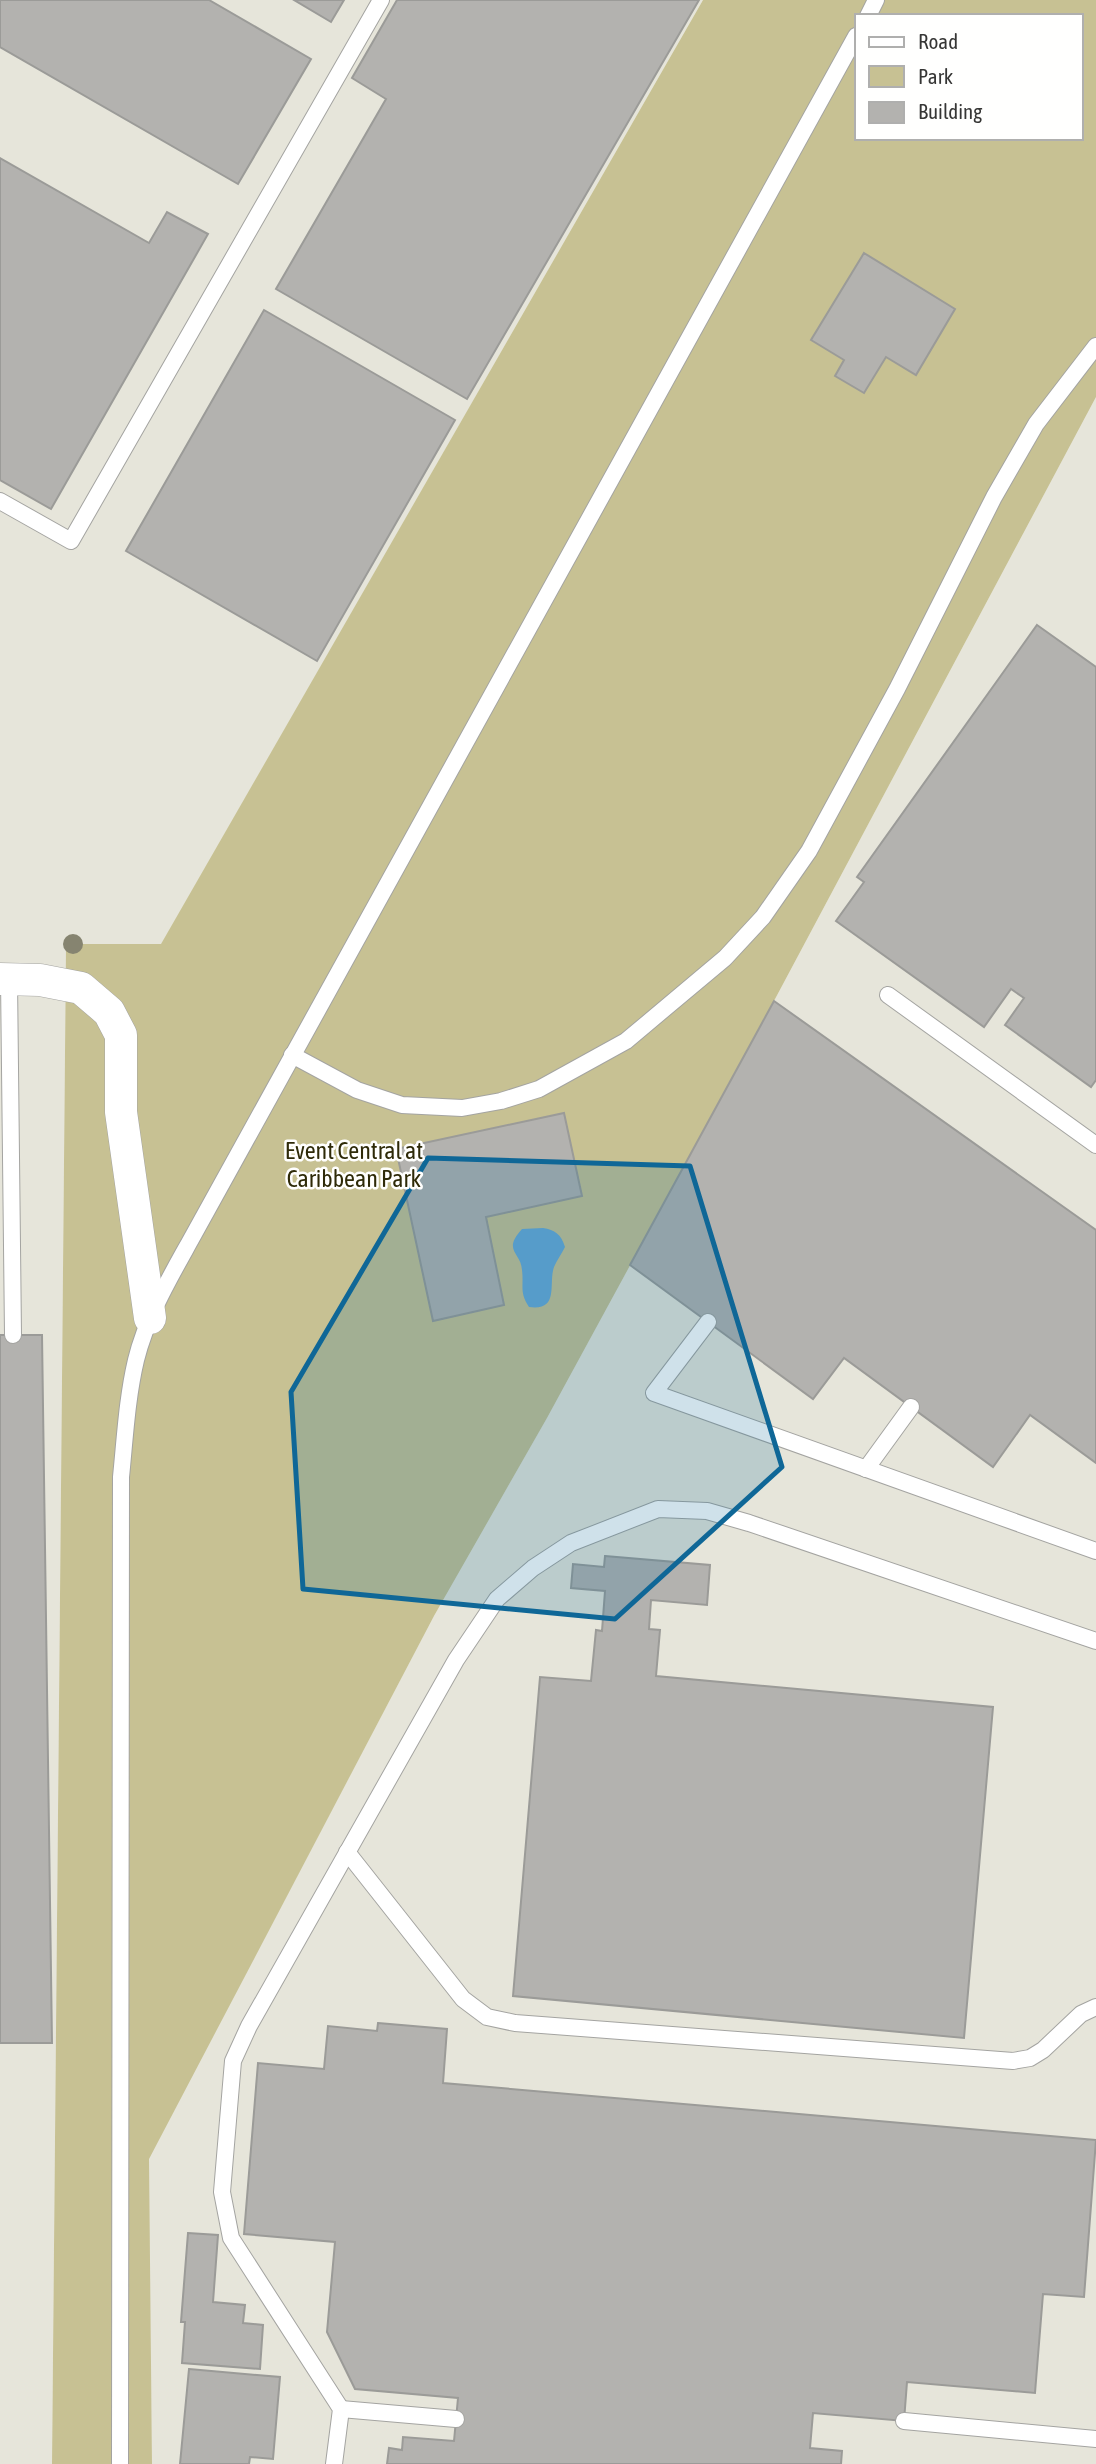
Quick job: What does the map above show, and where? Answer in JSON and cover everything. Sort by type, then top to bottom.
[{"type":"street","points":[[4,979],[40,980],[81,988],[109,1012],[121,1035],[121,1112],[150,1318]]},
{"type":"lane","points":[[0,501],[71,541],[381,0]]},
{"type":"lane","points":[[120,2464],[121,1477],[127,1413],[136,1360],[150,1318],[183,1254],[855,38]]},
{"type":"lane","points":[[292,1055],[357,1090],[401,1105],[462,1108],[501,1101],[539,1089],[626,1041],[726,958],[763,917],[809,851],[897,689],[994,497],[1030,434],[1096,346]]},
{"type":"lane","points":[[4,979],[13,1335]]},
{"type":"lane","points":[[888,995],[1096,1145]]},
{"type":"lane","points":[[708,1322],[654,1394],[1096,1551]]},
{"type":"lane","points":[[866,1469],[911,1407]]},
{"type":"lane","points":[[334,2464],[341,2409],[231,2238],[222,2192],[233,2061],[249,2026],[456,1660],[497,1599],[533,1568],[571,1543],[658,1509],[707,1511],[1096,1642]]},
{"type":"lane","points":[[347,1852],[463,1998],[487,2017],[515,2023],[1013,2061],[1030,2058],[1043,2050],[1081,2014],[1096,2007]]},
{"type":"lane","points":[[341,2409],[456,2419]]},
{"type":"lane","points":[[904,2420],[1096,2439]]},
{"type":"highlighted area","points":[[428,1158],[690,1166],[782,1467],[615,1619],[303,1589],[291,1392]]},
{"type":"shaded area","points":[[0,0],[703,0],[161,945],[66,945],[52,2464],[0,2464]]},
{"type":"shaded area","points":[[1096,397],[1096,2464],[152,2464],[148,2159],[434,1616],[547,1418],[774,1001]]},
{"type":"green space","name":"Event Central at Caribbean Park","points":[[703,0],[1096,0],[1096,397],[774,1001],[547,1418],[434,1616],[149,2159],[152,2464],[52,2464],[66,944],[161,944]]},
{"type":"water","points":[[543,1228],[557,1233],[565,1247],[554,1267],[549,1301],[539,1307],[529,1307],[523,1293],[521,1264],[514,1251],[513,1242],[522,1229]]},
{"type":"building","points":[[0,0],[209,0],[311,59],[238,184],[0,47]]},
{"type":"building","points":[[294,0],[344,0],[331,22]]},
{"type":"building","points":[[397,0],[699,0],[467,399],[276,289],[386,99],[352,78]]},
{"type":"building","points":[[0,158],[149,243],[167,212],[208,234],[51,509],[0,480]]},
{"type":"building","points":[[864,253],[955,309],[916,375],[886,357],[864,393],[835,376],[844,360],[811,340]]},
{"type":"building","points":[[264,310],[455,420],[317,661],[126,551]]},
{"type":"building","points":[[1037,625],[1096,667],[1096,1080],[1091,1087],[1005,1025],[1024,998],[1011,989],[984,1027],[836,921],[864,882],[857,877]]},
{"type":"building","points":[[774,1001],[1096,1230],[1096,1463],[1030,1415],[993,1467],[844,1358],[813,1399],[630,1265]]},
{"type":"building","points":[[564,1113],[582,1196],[486,1217],[504,1305],[433,1321],[396,1149]]},
{"type":"building","points":[[0,1335],[42,1335],[52,2043],[0,2043]]},
{"type":"building","points":[[605,1556],[710,1565],[707,1605],[651,1600],[649,1629],[660,1630],[656,1676],[993,1707],[964,2038],[513,1996],[540,1677],[591,1681],[596,1630],[602,1631],[605,1591],[571,1588],[573,1564],[604,1567]]},
{"type":"building","points":[[378,2023],[447,2029],[443,2083],[1096,2140],[1084,2297],[1043,2294],[1035,2393],[907,2382],[904,2421],[813,2413],[810,2448],[842,2451],[841,2464],[387,2464],[389,2448],[402,2450],[403,2437],[454,2441],[458,2398],[355,2389],[327,2332],[335,2242],[244,2234],[258,2063],[324,2069],[328,2026],[377,2031]]},
{"type":"building","points":[[188,2233],[218,2235],[213,2302],[245,2305],[243,2323],[263,2325],[260,2369],[182,2363],[185,2322],[181,2322]]},
{"type":"building","points":[[189,2369],[280,2377],[273,2459],[250,2457],[249,2464],[180,2464]]}]
